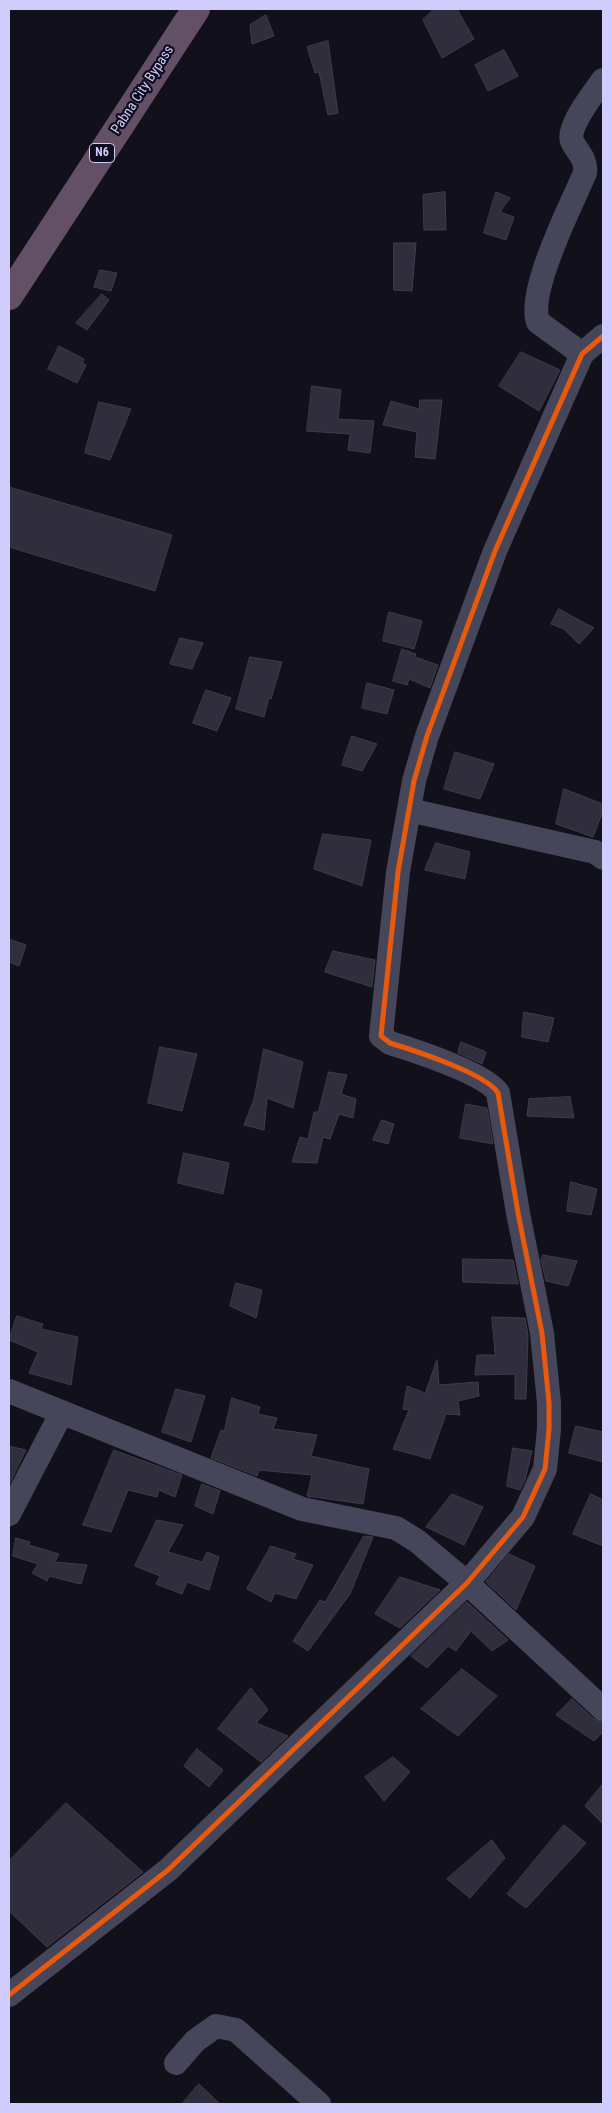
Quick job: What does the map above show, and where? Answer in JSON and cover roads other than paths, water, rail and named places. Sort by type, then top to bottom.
[{"type":"highway","name":"Pabna City Bypass","points":[[9,296],[196,9]]},
{"type":"street","points":[[582,354],[538,322],[535,306],[541,277],[586,168],[572,141],[573,129],[584,108],[603,80]]},
{"type":"street","points":[[9,1995],[168,1870],[467,1583],[523,1517],[545,1469],[549,1416],[547,1374],[542,1333],[518,1213],[498,1093],[493,1085],[473,1074],[390,1042],[382,1036],[398,872],[414,781],[427,736],[496,551],[582,354],[603,336]]},
{"type":"street","points":[[409,810],[596,852],[603,858]]},
{"type":"street","points":[[9,1392],[302,1509],[396,1528],[417,1541],[467,1583],[603,1709]]},
{"type":"street","points":[[9,1514],[61,1414]]},
{"type":"street","points":[[176,2063],[195,2041],[216,2026],[236,2030],[318,2104]]}]
